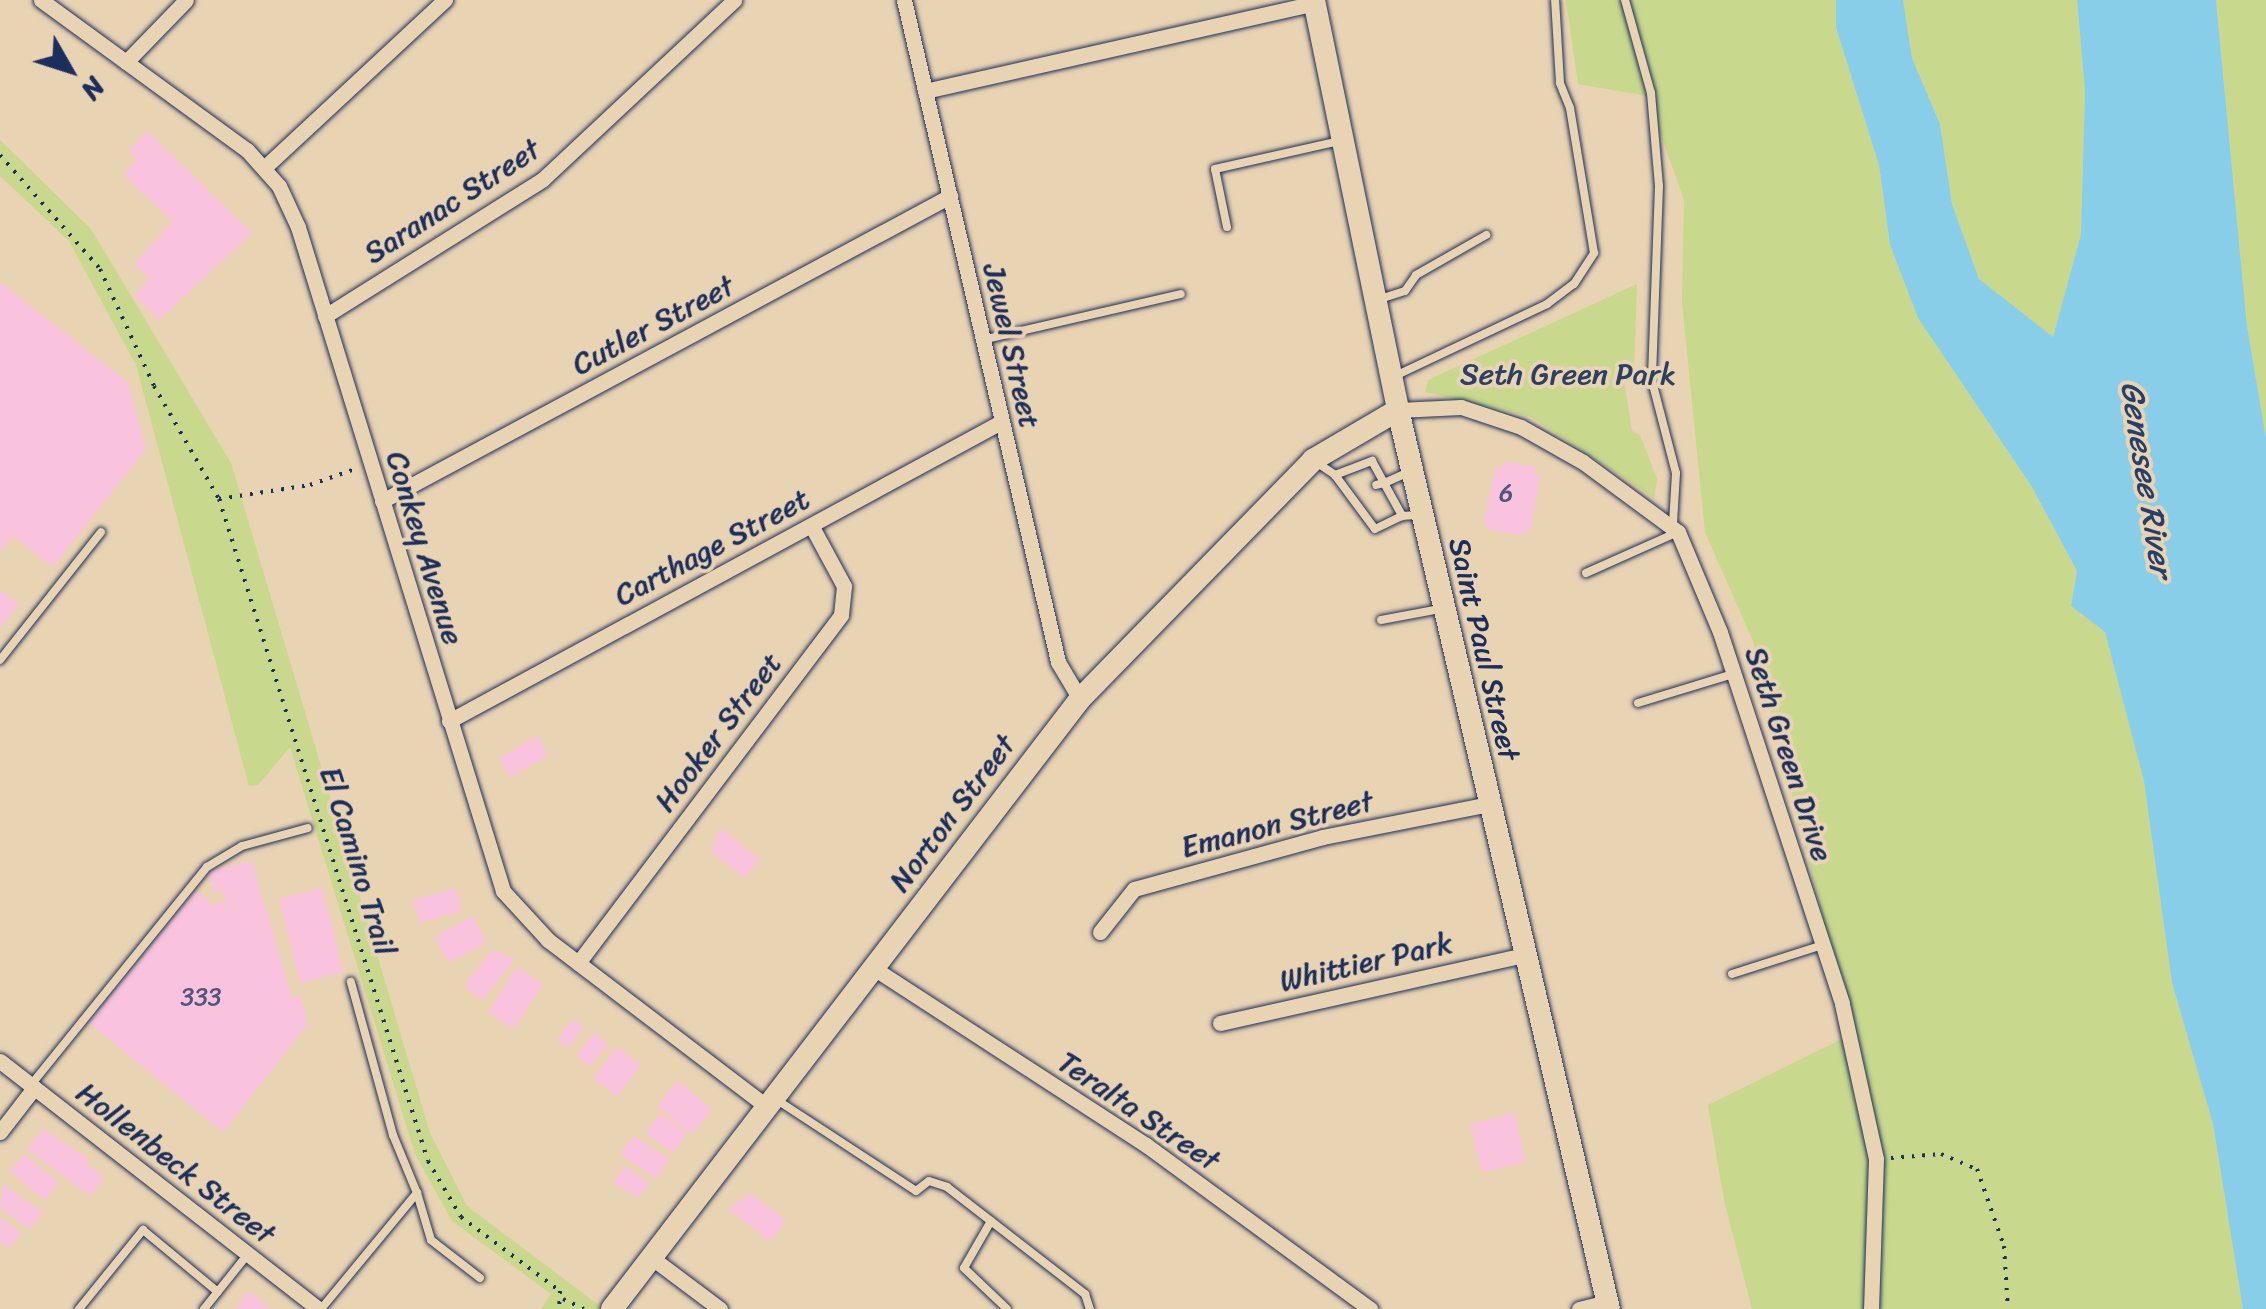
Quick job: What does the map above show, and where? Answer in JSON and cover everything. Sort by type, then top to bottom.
[{"type":"main road","name":"Saint Paul Street","points":[[1319,1],[1343,140],[1412,471],[1403,512],[1444,608],[1609,1306]]},
{"type":"main road","name":"Norton Street","points":[[612,1309],[1080,699],[1313,460],[1398,410]]},
{"type":"street","name":"Conkey Avenue","points":[[41,0],[264,166],[292,212],[503,890],[533,927],[770,1101]]},
{"type":"street","points":[[126,62],[186,0]]},
{"type":"street","points":[[264,166],[444,0]]},
{"type":"street","name":"Saranac Street","points":[[325,316],[543,179],[734,0]]},
{"type":"street","name":"Jewel Street","points":[[904,0],[1058,662],[1080,699]]},
{"type":"street","points":[[924,91],[1319,1]]},
{"type":"street","name":"Cutler Street","points":[[382,501],[950,196]]},
{"type":"street","points":[[1398,410],[1462,407],[1521,427],[1675,527]]},
{"type":"street","name":"Carthage Street","points":[[448,721],[1001,422]]},
{"type":"street","name":"Hooker Street","points":[[578,962],[841,615],[846,594],[811,524]]},
{"type":"street","name":"Seth Green Drive","points":[[1675,527],[1734,674],[1823,945],[1876,1159],[1872,1309]]},
{"type":"street","name":"Emanon Street","points":[[1100,932],[1134,889],[1322,837],[1488,804]]},
{"type":"street","name":"Whittier Park","points":[[1220,1023],[1524,954]]},
{"type":"street","name":"Teralta Street","points":[[872,967],[1146,1144],[1370,1309]]},
{"type":"street","name":"Hollenbeck Street","points":[[0,1061],[320,1309]]},
{"type":"street","points":[[0,1132],[33,1086]]},
{"type":"street","points":[[652,1258],[720,1309]]},
{"type":"street","points":[[1579,1309],[1609,1306]]},
{"type":"lane","points":[[1392,377],[1547,304],[1574,284],[1594,253],[1570,108],[1560,83],[1554,0]]},
{"type":"lane","points":[[1586,572],[1675,527],[1676,473],[1652,381],[1659,186],[1651,94],[1625,0]]},
{"type":"lane","points":[[1227,226],[1214,168],[1343,140]]},
{"type":"lane","points":[[1376,300],[1405,291],[1416,275],[1486,235]]},
{"type":"lane","points":[[982,340],[1181,294]]},
{"type":"lane","points":[[1313,460],[1351,491],[1375,529],[1403,512],[1380,484],[1372,462],[1334,475]]},
{"type":"lane","points":[[1380,484],[1412,471]]},
{"type":"lane","points":[[0,660],[101,532]]},
{"type":"lane","points":[[1382,620],[1444,608]]},
{"type":"lane","points":[[1638,703],[1734,674]]},
{"type":"lane","points":[[33,1086],[208,867],[242,846],[308,828]]},
{"type":"lane","points":[[1732,974],[1823,945]]},
{"type":"lane","points":[[351,982],[393,1135],[417,1192],[430,1240],[480,1278]]},
{"type":"lane","points":[[770,1101],[916,1192],[929,1181],[947,1187],[1085,1294],[1090,1309]]},
{"type":"lane","points":[[320,1309],[417,1192]]},
{"type":"lane","points":[[990,1221],[964,1268],[1007,1309]]},
{"type":"lane","points":[[79,1309],[142,1230],[218,1292]]},
{"type":"lane","points":[[204,1309],[248,1254]]},
{"type":"path","name":"El Camino Trail","points":[[0,155],[100,268],[154,386],[219,499],[424,1152],[461,1217],[564,1298],[584,1309]]},
{"type":"path","points":[[219,499],[310,485],[370,462]]},
{"type":"path","points":[[1876,1159],[1942,1154],[1977,1169],[2004,1246],[2008,1309]]},
{"type":"path","points":[[560,1309],[564,1298]]},
{"type":"green space","points":[[1566,0],[1836,0],[1836,29],[1879,165],[1890,245],[1918,318],[2032,487],[2077,571],[2071,606],[2105,632],[2145,781],[2172,983],[2213,1124],[2243,1309],[1752,1309],[1724,1200],[1708,1105],[1852,1034],[1753,641],[1705,532],[1682,302],[1684,200],[1647,96],[1578,84]]},
{"type":"green space","points":[[1903,0],[2077,0],[2085,91],[2081,234],[2053,337],[1979,279],[1952,204],[1940,123],[1912,58]]},
{"type":"green space","points":[[2216,0],[2266,0],[2266,438],[2247,326]]},
{"type":"green space","points":[[0,140],[91,229],[231,463],[430,1133],[467,1206],[604,1309],[541,1309],[551,1294],[452,1221],[415,1154],[290,747],[258,785],[249,786],[136,365],[69,241],[0,176]]},
{"type":"green space","name":"Seth Green Park","points":[[1637,284],[1634,370],[1623,374],[1632,431],[1640,435],[1657,479],[1654,498],[1531,417],[1425,392],[1428,380]]},
{"type":"water","name":"Genesee River","points":[[1836,0],[1903,0],[1912,58],[1940,124],[1952,204],[1979,279],[2053,337],[2081,234],[2085,91],[2077,0],[2216,0],[2247,326],[2266,438],[2266,1309],[2243,1309],[2213,1124],[2172,983],[2144,781],[2105,632],[2071,606],[2077,571],[2032,487],[1918,318],[1890,245],[1879,165],[1836,28]]},
{"type":"building","points":[[147,131],[252,233],[159,320],[134,296],[150,278],[134,264],[173,221],[123,175],[137,160],[129,151]]},
{"type":"building","points":[[0,282],[128,383],[146,449],[53,567],[13,536],[0,552]]},
{"type":"building","points":[[1504,461],[1536,467],[1534,475],[1541,475],[1530,530],[1521,535],[1489,530],[1484,522],[1495,467],[1502,468]]},
{"type":"building","points":[[0,590],[19,604],[0,628]]},
{"type":"building","points":[[537,736],[548,755],[510,778],[499,758]]},
{"type":"building","points":[[720,828],[760,859],[745,878],[711,852]]},
{"type":"building","points":[[252,861],[292,998],[301,996],[308,1024],[223,1132],[89,1023],[196,891],[215,906],[220,900],[226,905],[223,891],[214,893],[209,871]]},
{"type":"building","points":[[322,888],[343,972],[300,983],[279,899]]},
{"type":"building","points":[[456,888],[462,911],[420,923],[413,900]]},
{"type":"building","points":[[472,916],[487,942],[449,963],[435,937]]},
{"type":"building","points":[[492,950],[515,959],[482,1000],[464,986]]},
{"type":"building","points":[[517,967],[543,984],[514,1029],[488,1012]]},
{"type":"building","points":[[573,1019],[584,1027],[568,1048],[557,1040]]},
{"type":"building","points":[[595,1033],[608,1045],[589,1067],[576,1055]]},
{"type":"building","points":[[617,1047],[641,1065],[617,1096],[593,1078]]},
{"type":"building","points":[[677,1081],[712,1109],[692,1134],[657,1106]]},
{"type":"building","points":[[660,1113],[687,1133],[673,1153],[645,1133]]},
{"type":"building","points":[[1514,1113],[1526,1162],[1482,1172],[1470,1124]]},
{"type":"building","points":[[42,1129],[89,1159],[86,1163],[104,1177],[90,1196],[27,1149]]},
{"type":"building","points":[[633,1135],[669,1159],[656,1179],[620,1154]]},
{"type":"building","points":[[24,1154],[59,1183],[45,1200],[10,1171]]},
{"type":"building","points":[[626,1166],[650,1184],[638,1198],[613,1182]]},
{"type":"building","points":[[3,1184],[43,1212],[30,1229],[0,1208]]},
{"type":"building","points":[[750,1193],[786,1220],[770,1241],[728,1209]]},
{"type":"building","points":[[0,1217],[21,1233],[9,1249],[0,1242]]},
{"type":"building","points":[[249,1291],[271,1309],[235,1309]]}]
